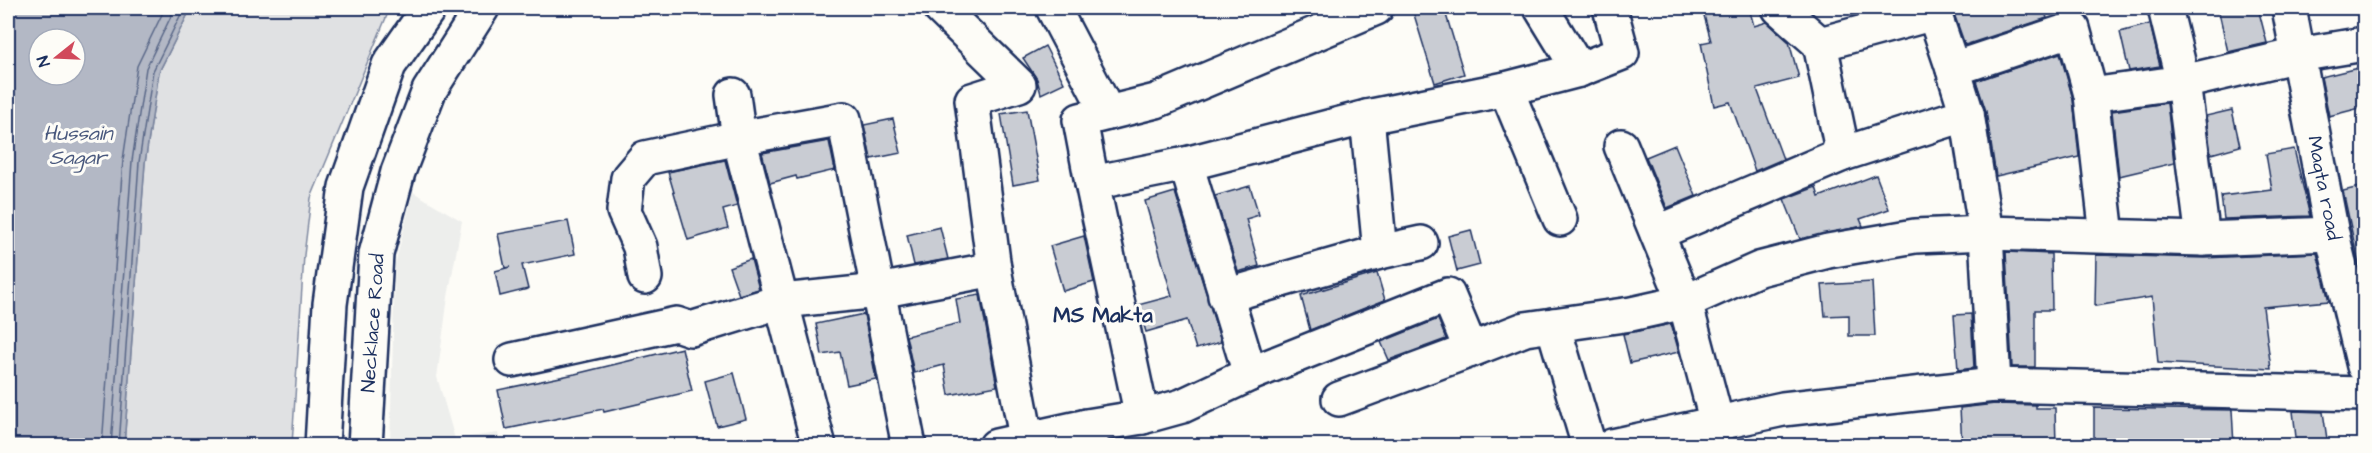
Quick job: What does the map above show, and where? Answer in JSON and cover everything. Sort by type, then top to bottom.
[{"type":"street","name":"Necklace Road","points":[[322,446],[330,304],[346,188],[389,65],[429,8]]},
{"type":"street","name":"Necklace Road","points":[[365,446],[376,254],[381,233],[398,172],[429,91],[482,8]]},
{"type":"street","points":[[940,8],[1018,85],[972,100],[994,269],[1011,441],[1090,436],[1142,417],[1182,406],[1250,374],[1448,295],[1471,350]]},
{"type":"street","points":[[1053,8],[1108,113]]},
{"type":"street","points":[[1142,417],[1080,120],[1156,101],[1376,8]]},
{"type":"street","points":[[1541,8],[1579,70]]},
{"type":"street","points":[[1092,183],[1186,164],[1367,117],[1506,89],[1579,70],[1622,53],[1610,8]]},
{"type":"street","points":[[1779,8],[1820,44],[1843,154]]},
{"type":"street","points":[[2165,8],[2183,82],[2204,239]]},
{"type":"street","name":"Maqta road","points":[[2289,8],[2332,234],[2364,366]]},
{"type":"street","points":[[1820,44],[1934,13],[1967,114],[1986,233],[1994,386]]},
{"type":"street","points":[[1953,69],[2070,18],[2091,95],[2107,236]]},
{"type":"street","points":[[2091,95],[2183,82],[2298,55],[2364,44]]},
{"type":"street","points":[[1506,89],[1560,219]]},
{"type":"street","points":[[733,95],[739,138],[819,446]]},
{"type":"street","points":[[1657,233],[1843,154],[1967,114]]},
{"type":"street","points":[[1367,117],[1380,252]]},
{"type":"street","points":[[645,277],[640,247],[624,211],[628,178],[645,158],[844,119],[909,446]]},
{"type":"street","points":[[1621,146],[1685,302],[1717,423]]},
{"type":"street","points":[[1186,164],[1250,374]]},
{"type":"street","points":[[1339,399],[1525,329],[1631,314],[1685,302],[1759,269],[1828,251],[1915,236],[1986,233],[2204,239],[2332,234]]},
{"type":"street","points":[[1225,296],[1380,252],[1420,243]]},
{"type":"street","points":[[512,360],[676,324],[691,329],[782,301],[879,291],[994,269]]},
{"type":"street","points":[[1553,325],[1589,446]]},
{"type":"street","points":[[1612,446],[1783,409],[1994,386],[2364,394]]},
{"type":"shaded area","points":[[191,8],[390,8],[311,198],[304,255],[292,445],[124,446],[145,163],[159,72]]},
{"type":"shaded area","points":[[413,192],[462,221],[437,377],[455,439],[498,433],[501,445],[390,445],[395,265]]},
{"type":"water","name":"Hussain Sagar","points":[[8,8],[191,8],[159,72],[145,163],[124,445],[8,445]]},
{"type":"building","points":[[1412,8],[1444,8],[1464,74],[1435,83]]},
{"type":"building","points":[[1702,8],[1749,8],[1754,26],[1767,22],[1789,42],[1799,78],[1757,89],[1783,159],[1755,171],[1730,102],[1714,106],[1701,43],[1711,41]]},
{"type":"building","points":[[1952,8],[2044,8],[2047,18],[1965,45]]},
{"type":"building","points":[[2218,8],[2258,8],[2267,43],[2228,52]]},
{"type":"building","points":[[2150,24],[2160,66],[2129,71],[2120,32]]},
{"type":"building","points":[[1045,46],[1064,83],[1041,94],[1037,79],[1023,58]]},
{"type":"building","points":[[2060,53],[2073,99],[2079,157],[1996,176],[1986,111],[1976,81]]},
{"type":"building","points":[[2358,68],[2364,107],[2329,116],[2321,77]]},
{"type":"building","points":[[2167,103],[2174,163],[2119,176],[2112,111]]},
{"type":"building","points":[[1027,110],[1040,180],[1013,185],[1001,114]]},
{"type":"building","points":[[2232,110],[2240,146],[2211,154],[2206,116]]},
{"type":"building","points":[[893,119],[901,153],[871,159],[864,125]]},
{"type":"building","points":[[829,141],[835,170],[770,183],[762,153]]},
{"type":"building","points":[[1675,145],[1696,196],[1667,208],[1646,157]]},
{"type":"building","points":[[2294,149],[2310,216],[2224,219],[2221,196],[2272,190],[2266,154]]},
{"type":"building","points":[[725,160],[737,206],[723,210],[728,228],[688,240],[668,172]]},
{"type":"building","points":[[1876,175],[1889,209],[1860,219],[1863,226],[1800,239],[1784,199],[1816,187],[1819,197]]},
{"type":"building","points":[[1250,186],[1259,215],[1246,219],[1259,266],[1238,272],[1215,196]]},
{"type":"building","points":[[2364,186],[2364,288],[2343,191]]},
{"type":"building","points":[[1175,192],[1221,342],[1196,349],[1187,320],[1146,332],[1138,305],[1172,296],[1145,201]]},
{"type":"building","points":[[568,221],[575,254],[522,265],[528,289],[500,296],[495,271],[510,267],[505,268],[498,234]]},
{"type":"building","points":[[940,227],[948,259],[914,265],[907,235]]},
{"type":"building","points":[[1471,230],[1480,265],[1457,271],[1448,236]]},
{"type":"building","points":[[1084,236],[1094,282],[1063,291],[1050,246]]},
{"type":"building","points":[[2006,252],[2051,254],[2052,310],[2035,310],[2035,367],[2012,367]]},
{"type":"building","points":[[2317,253],[2329,301],[2263,307],[2271,369],[2158,363],[2152,297],[2095,306],[2096,255],[2204,258]]},
{"type":"building","points":[[751,259],[759,289],[739,295],[729,267]]},
{"type":"building","points":[[1377,273],[1385,300],[1310,330],[1301,296]]},
{"type":"building","points":[[1872,282],[1875,336],[1849,336],[1849,315],[1825,316],[1822,285]]},
{"type":"building","points":[[980,295],[997,386],[949,395],[944,365],[914,373],[906,336],[960,323],[956,299]]},
{"type":"building","points":[[864,314],[876,379],[847,385],[840,352],[822,355],[816,324]]},
{"type":"building","points":[[1971,314],[1974,368],[1958,370],[1954,315]]},
{"type":"building","points":[[1438,319],[1446,339],[1389,360],[1381,342]]},
{"type":"building","points":[[1671,324],[1679,352],[1630,363],[1623,334]]},
{"type":"building","points":[[682,348],[692,391],[604,412],[603,409],[506,429],[498,390]]},
{"type":"building","points":[[734,373],[746,419],[717,426],[705,381]]},
{"type":"building","points":[[1995,404],[2055,408],[2056,446],[1962,446],[1960,408]]},
{"type":"building","points":[[2094,408],[2232,410],[2234,446],[2094,446]]},
{"type":"building","points":[[2293,411],[2323,412],[2328,446],[2297,446]]},
{"type":"district","name":"MS Makta","points":[[1103,315]]}]
